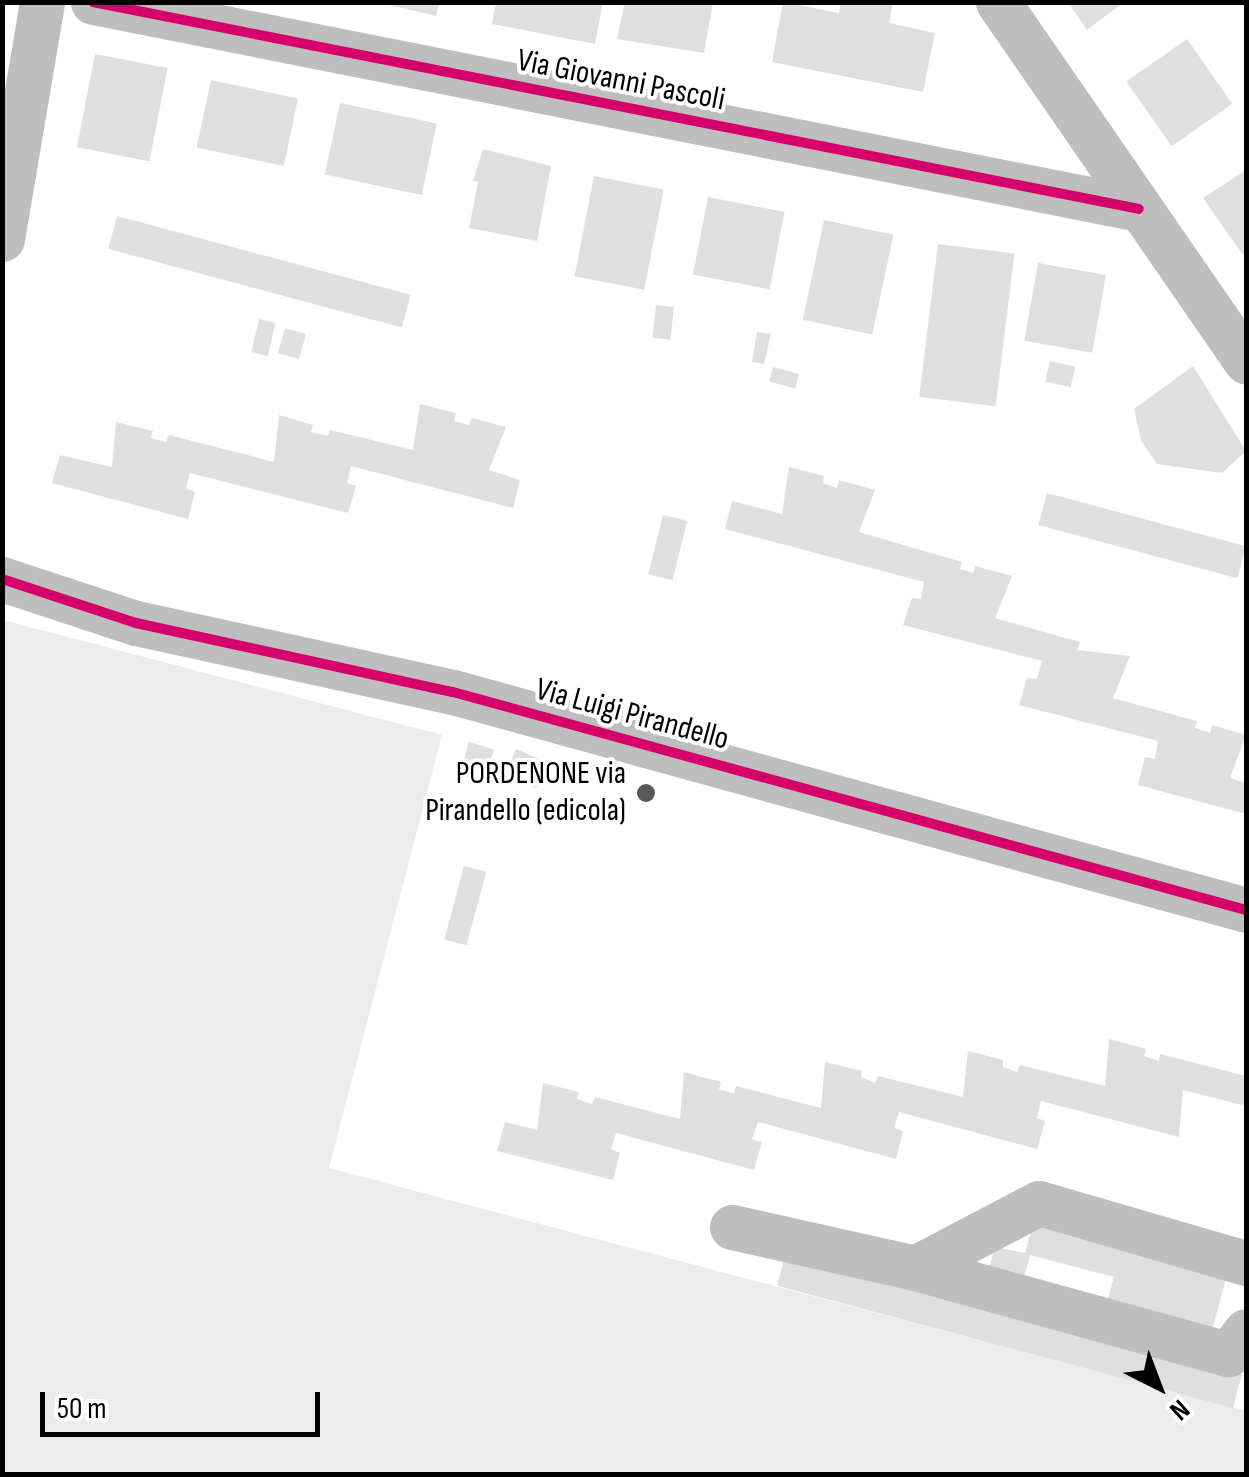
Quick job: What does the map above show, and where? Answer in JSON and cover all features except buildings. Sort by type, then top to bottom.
[{"type":"street","points":[[2,238],[42,2]]},
{"type":"street","name":"Via Giovanni Pascoli","points":[[93,2],[1140,209]]},
{"type":"street","points":[[998,2],[1246,362]]},
{"type":"street","name":"Via Luigi Pirandello","points":[[2,580],[136,623],[453,692],[1246,910]]},
{"type":"street","points":[[916,1268],[1039,1203],[1246,1263]]},
{"type":"street","points":[[732,1227],[916,1268],[1228,1354],[1246,1331]]},
{"type":"shaded area","points":[[3,620],[442,735],[329,1168],[1246,1411],[1246,1474],[3,1474]]},
{"type":"cycle path","points":[[93,2],[1139,209]]},
{"type":"cycle path","points":[[2,579],[136,623],[453,692],[1246,910]]},
{"type":"place","name":"PORDENONE via Pirandello (edicola)","points":[[646,793]]}]
